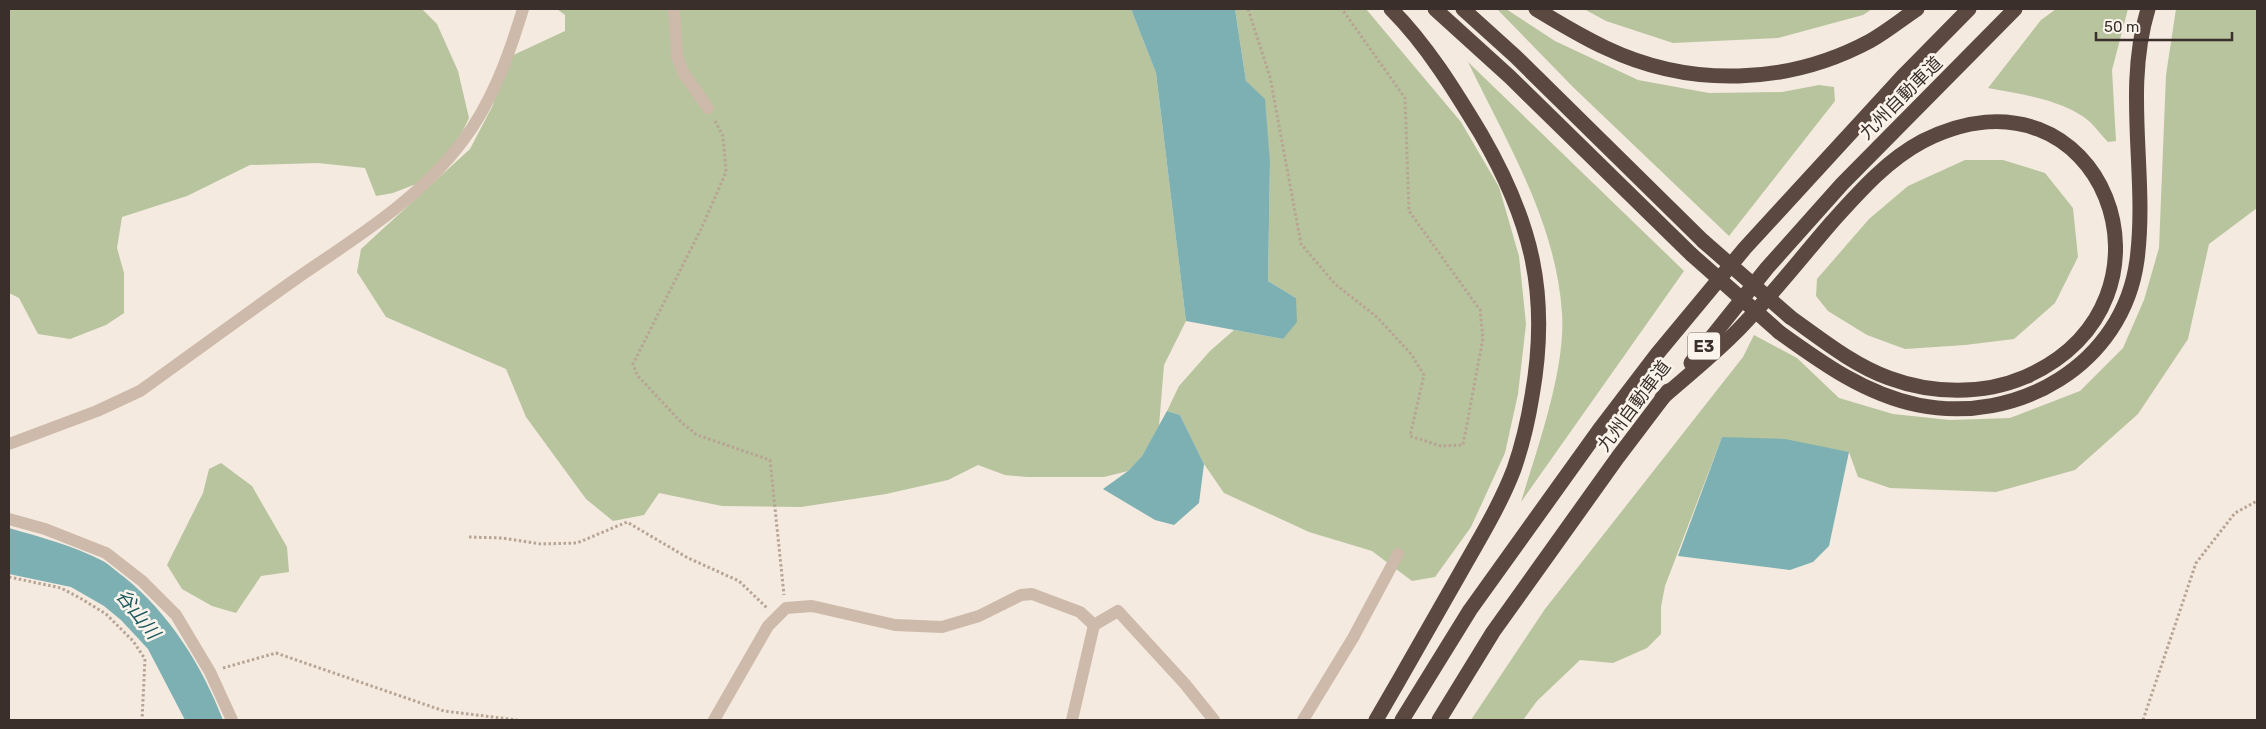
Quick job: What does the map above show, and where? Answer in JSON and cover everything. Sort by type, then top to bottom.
[{"type":"highway","points":[[1376,720],[1472,551],[1514,469],[1528,420],[1537,368],[1540,333],[1538,287],[1524,226],[1509,189],[1495,159],[1460,99],[1430,56],[1391,9]]},
{"type":"highway","points":[[1435,9],[1510,76],[1692,255],[1779,332],[1852,382],[1917,405],[1947,409],[1975,408],[2001,404],[2026,397],[2068,375],[2098,346],[2122,309],[2136,262],[2139,205],[2135,96],[2138,57],[2148,9]]},
{"type":"highway","points":[[1463,9],[1515,56],[1703,241],[1790,317],[1848,358],[1888,378],[1918,387],[1967,390],[1989,388],[2013,382],[2050,364],[2073,346],[2091,325],[2105,300],[2111,278],[2115,253],[2115,228],[2112,210],[2104,189],[2089,166],[2071,148],[2053,136],[2034,128],[2011,123],[1984,122],[1954,127],[1923,141],[1901,154],[1859,192],[1734,335],[1662,398]]},
{"type":"highway","points":[[1536,9],[1606,49],[1682,73],[1717,77],[1754,76],[1812,65],[1870,40],[1917,9]]},
{"type":"highway","name":"九州自動車道","points":[[1402,720],[1470,610],[1599,430],[1657,354],[1745,248],[1902,77],[1969,9]]},
{"type":"highway","name":"九州自動車道","points":[[1439,720],[1493,632],[1662,398],[1767,268],[1842,184],[2015,9]]},
{"type":"street","points":[[9,444],[97,412],[140,391],[381,220],[428,180],[463,141],[492,94],[514,39],[523,9]]},
{"type":"street","points":[[674,9],[677,56],[683,72],[708,108]]},
{"type":"street","points":[[9,519],[45,529],[106,552],[142,581],[176,615],[210,672],[232,720]]},
{"type":"street","points":[[1303,720],[1353,638],[1398,554]]},
{"type":"street","points":[[714,720],[768,626],[781,612],[812,606],[895,625],[942,627],[979,616],[1021,595],[1032,594],[1080,612],[1094,625]]},
{"type":"street","points":[[1072,720],[1094,625],[1118,611],[1185,684],[1214,720]]},
{"type":"path","points":[[1248,9],[1270,77],[1301,244],[1335,284],[1378,318],[1411,354],[1424,375],[1410,436],[1441,446],[1462,445],[1484,338],[1480,310],[1409,211],[1405,98],[1342,9]]},
{"type":"path","points":[[708,108],[723,136],[726,172],[702,227],[633,364],[637,375],[681,422],[697,435],[770,460],[781,612]]},
{"type":"path","points":[[2143,720],[2196,563],[2235,513],[2257,501]]},
{"type":"path","points":[[469,537],[502,538],[541,544],[577,544],[627,522],[688,558],[739,581],[781,612]]},
{"type":"path","points":[[9,577],[61,588],[74,594],[106,614],[133,642],[145,659],[142,720]]},
{"type":"path","points":[[210,672],[276,653],[444,711],[517,720]]},
{"type":"green space","points":[[9,9],[422,9],[437,24],[458,71],[469,118],[451,155],[421,182],[393,193],[376,196],[365,168],[318,163],[250,165],[187,196],[122,217],[117,248],[124,273],[124,313],[106,325],[70,339],[38,334],[19,298],[9,293]]},
{"type":"green space","points":[[557,9],[1131,9],[1156,73],[1186,321],[1164,365],[1159,426],[1142,456],[1128,471],[1104,477],[1027,477],[1005,475],[978,465],[948,480],[886,494],[801,507],[722,506],[659,493],[644,515],[613,521],[586,499],[526,417],[506,369],[386,317],[357,272],[361,249],[470,149],[493,105],[505,59],[565,31],[565,15]]},
{"type":"green space","points":[[1235,9],[1366,9],[1461,122],[1499,187],[1519,256],[1526,324],[1518,394],[1505,453],[1471,527],[1435,577],[1412,581],[1372,551],[1309,532],[1224,493],[1204,464],[1180,415],[1167,411],[1179,386],[1210,351],[1234,330],[1283,339],[1296,298],[1268,281],[1270,163],[1246,81]]},
{"type":"green space","points":[[1497,9],[1506,9],[1555,41],[1638,80],[1709,93],[1782,92],[1819,85],[1834,87],[1835,101],[1729,236],[1574,88]]},
{"type":"green space","points":[[1584,9],[1872,9],[1863,15],[1778,38],[1673,43],[1606,21]]},
{"type":"green space","points":[[2056,9],[2128,9],[2112,70],[2116,141],[2108,142],[2090,122],[2068,108],[2042,99],[1988,88],[2041,20]]},
{"type":"green space","points":[[2176,9],[2257,9],[2257,208],[2209,244],[2188,339],[2138,414],[2075,470],[1996,492],[1890,488],[1858,477],[1849,452],[1722,437],[1665,586],[1661,607],[1661,634],[1647,648],[1613,663],[1580,660],[1537,701],[1523,720],[1471,720],[1545,609],[1743,357],[1754,335],[1797,358],[1839,398],[1893,414],[1950,420],[2010,418],[2080,391],[2123,348],[2144,300],[2159,248],[2166,75]]},
{"type":"green space","points":[[1468,62],[1684,271],[1521,502],[1549,409],[1560,359],[1562,313],[1558,279],[1540,215],[1513,153]]},
{"type":"green space","points":[[1965,160],[2003,160],[2045,173],[2073,208],[2078,257],[2055,303],[2014,339],[1905,349],[1867,335],[1828,311],[1816,296],[1817,279],[1869,219],[1908,186]]},
{"type":"green space","points":[[221,463],[252,486],[287,547],[289,572],[261,576],[236,613],[212,606],[182,589],[167,565],[203,493],[209,469]]},
{"type":"water","points":[[1131,9],[1235,9],[1246,81],[1265,99],[1270,163],[1268,281],[1296,298],[1297,322],[1283,339],[1186,321],[1156,73]]},
{"type":"water","points":[[1167,411],[1180,415],[1204,464],[1199,503],[1174,525],[1155,520],[1103,489],[1128,471],[1142,456]]},
{"type":"water","points":[[1722,437],[1785,439],[1849,452],[1829,546],[1813,562],[1790,570],[1678,556]]},
{"type":"water","name":"谷山川","points":[[9,528],[69,546],[103,561],[141,592],[156,607],[183,642],[205,680],[223,720],[185,720],[148,649],[121,620],[104,606],[71,587],[9,574]]}]
